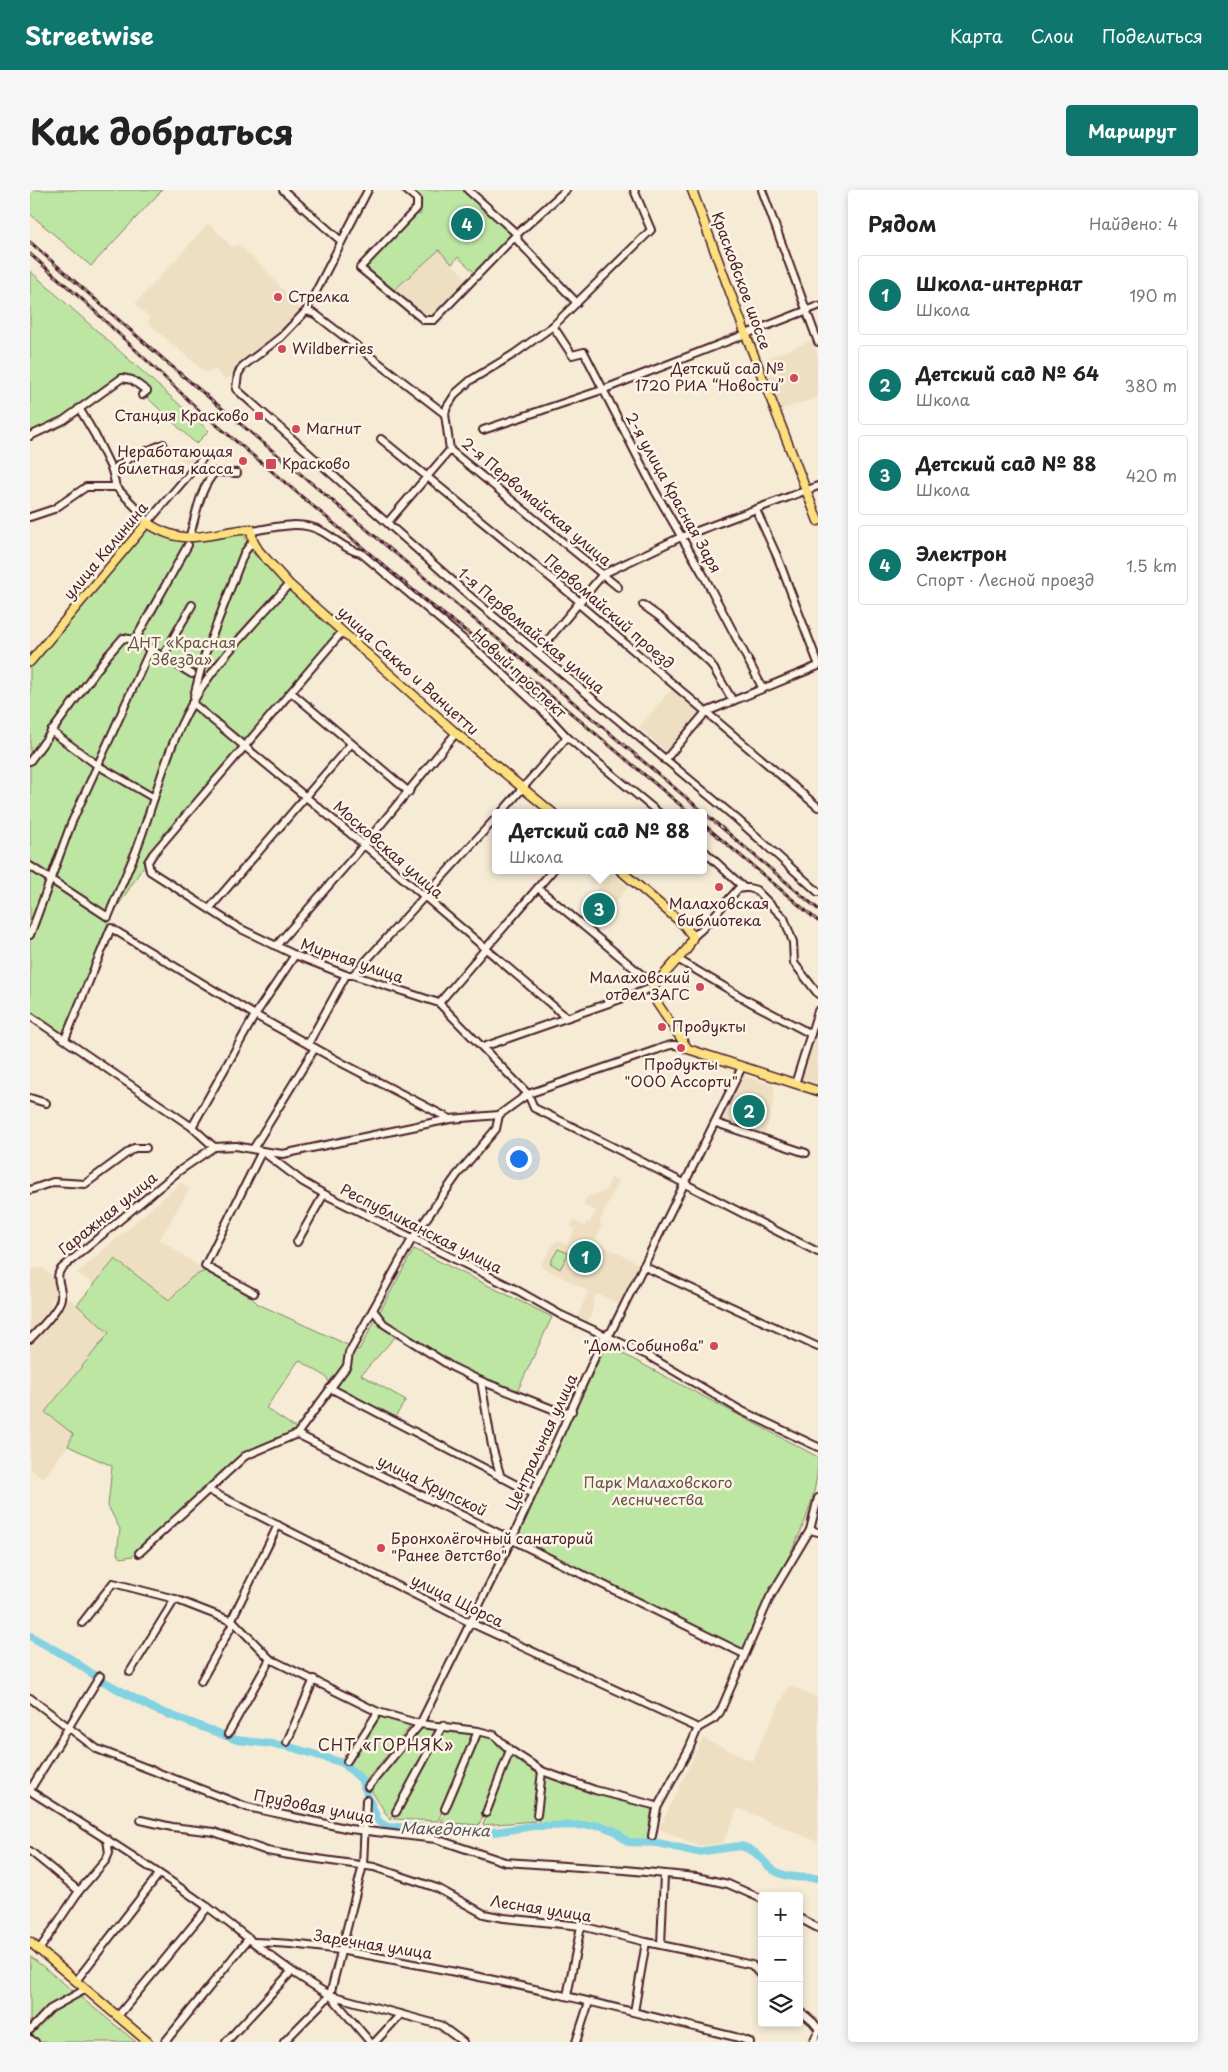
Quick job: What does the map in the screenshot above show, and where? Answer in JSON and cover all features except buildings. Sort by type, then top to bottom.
[{"type":"main road","name":"Красковское шоссе","points":[[692,190],[818,521]]},
{"type":"main road","points":[[147,523],[166,534],[189,542],[246,529],[253,531],[253,541]]},
{"type":"main road","name":"улица Калинина","points":[[30,662],[147,523]]},
{"type":"main road","name":"улица Сакко и Ванцетти","points":[[253,541],[259,552],[289,584],[456,733],[548,809]]},
{"type":"main road","points":[[625,874],[684,925],[692,937],[687,949],[679,960],[653,986],[658,1003],[688,1049],[818,1092]]},
{"type":"main road","points":[[30,1942],[148,2042]]},
{"type":"street","points":[[283,190],[341,241]]},
{"type":"street","points":[[368,190],[306,311],[315,314],[445,414],[456,392],[470,380],[514,354],[553,326],[651,230],[634,190]]},
{"type":"street","points":[[406,190],[416,200],[417,208],[360,268],[424,320],[430,322],[437,318],[517,234],[566,190]]},
{"type":"street","points":[[468,190],[517,234],[518,241],[577,303]]},
{"type":"street","points":[[762,190],[818,342]]},
{"type":"street","points":[[311,301],[315,314]]},
{"type":"street","points":[[483,430],[602,390],[818,306]]},
{"type":"street","name":"1-я Первомайская улица","points":[[306,311],[281,337],[243,366],[238,374],[236,389],[472,598],[737,819],[818,892]]},
{"type":"street","name":"2-я улица Красная Заря","points":[[553,326],[572,356],[584,352],[654,491],[749,660],[762,688]]},
{"type":"street","points":[[30,436],[64,420],[122,378],[132,380],[147,391],[142,395]]},
{"type":"street","points":[[79,408],[112,470],[116,487],[143,514],[147,523]]},
{"type":"street","name":"2-я Первомайская улица","points":[[445,414],[450,450],[618,588]]},
{"type":"street","name":"Первомайский проезд","points":[[381,438],[579,601],[580,605],[818,807]]},
{"type":"street","points":[[112,470],[130,458],[163,444]]},
{"type":"street","points":[[388,522],[450,450]]},
{"type":"street","name":"улица Калинина","points":[[147,523],[203,458]]},
{"type":"street","points":[[136,640],[189,542],[204,491],[213,475],[215,472],[237,473]]},
{"type":"street","points":[[538,652],[603,574],[681,537],[818,486]]},
{"type":"street","points":[[30,517],[54,509],[86,487],[116,487]]},
{"type":"street","points":[[666,760],[706,712],[818,664],[777,556],[756,510]]},
{"type":"street","name":"Новый проспект","points":[[253,531],[289,525],[308,526],[321,531],[350,551],[361,553],[488,660],[542,710],[567,737],[654,809]]},
{"type":"street","points":[[192,703],[204,657],[244,553],[253,541]]},
{"type":"street","points":[[30,866],[108,917],[136,850],[164,764],[192,703],[205,683],[236,644],[289,584]]},
{"type":"street","points":[[163,656],[192,605]]},
{"type":"street","points":[[643,605],[668,624],[711,664],[733,701]]},
{"type":"street","points":[[245,744],[292,693],[342,632]]},
{"type":"street","points":[[30,761],[108,655],[123,638],[136,640],[192,674]]},
{"type":"street","points":[[30,935],[50,879],[97,765],[151,648]]},
{"type":"street","points":[[292,693],[409,792]]},
{"type":"street","name":"Московская улица","points":[[192,703],[245,744],[566,1017]]},
{"type":"street","points":[[51,732],[97,765],[154,798]]},
{"type":"street","points":[[276,946],[409,792],[456,733]]},
{"type":"street","points":[[504,809],[567,737]]},
{"type":"street","name":"Мирная улица","points":[[245,744],[153,854],[148,862],[150,870],[237,927],[295,955],[350,975],[439,1003],[528,1094],[534,1108],[627,1152],[684,1184],[818,1252]]},
{"type":"street","points":[[210,908],[351,744]]},
{"type":"street","points":[[308,1044],[350,975],[424,898],[492,822]]},
{"type":"street","points":[[707,854],[744,888]]},
{"type":"street","points":[[439,1003],[550,874]]},
{"type":"street","points":[[483,1047],[653,986],[538,888]]},
{"type":"street","points":[[692,937],[702,929],[738,889],[749,888],[756,890],[784,918],[793,942],[794,963],[818,994]]},
{"type":"street","points":[[65,1039],[111,928],[255,1015],[450,1119]]},
{"type":"street","points":[[192,1127],[255,1015],[295,955]]},
{"type":"street","points":[[679,960],[750,1002],[810,1034]]},
{"type":"street","points":[[795,1084],[818,1011]]},
{"type":"street","points":[[30,1016],[192,1127],[214,1147]]},
{"type":"street","points":[[670,1044],[675,1030]]},
{"type":"street","points":[[254,1293],[205,1266],[262,1151],[283,1154],[298,1152],[450,1119],[499,1115],[528,1094],[670,1044],[688,1049]]},
{"type":"street","points":[[253,1149],[315,1048]]},
{"type":"street","name":"Центральная улица","points":[[368,1787],[420,1724],[512,1539],[605,1335],[611,1332],[716,1123],[742,1067]]},
{"type":"street","points":[[30,1098],[46,1103]]},
{"type":"street","points":[[139,1553],[245,1456],[297,1434],[347,1366],[349,1354],[412,1239],[457,1175],[496,1129],[499,1115]]},
{"type":"street","points":[[716,1123],[806,1153]]},
{"type":"street","name":"Республиканская улица","points":[[214,1147],[236,1146],[262,1151],[303,1182],[324,1194],[515,1289],[561,1315],[647,1355],[742,1411],[818,1447]]},
{"type":"street","name":"Гаражная улица","points":[[30,1339],[60,1303],[62,1293],[58,1272],[179,1171],[214,1147]]},
{"type":"street","points":[[30,1190],[53,1182],[85,1184],[134,1148],[146,1148]]},
{"type":"street","points":[[297,1242],[324,1194]]},
{"type":"street","points":[[643,1266],[818,1347]]},
{"type":"street","points":[[373,1310],[384,1324],[427,1352],[481,1382],[560,1412],[572,1411]]},
{"type":"street","points":[[481,1382],[492,1446],[501,1478]]},
{"type":"street","points":[[330,1388],[532,1493]]},
{"type":"street","name":"улица Крупской","points":[[297,1434],[744,1654]]},
{"type":"street","name":"улица Щорса","points":[[208,1490],[471,1623],[698,1728]]},
{"type":"street","points":[[652,1836],[657,1808],[689,1749],[698,1728],[720,1712],[770,1597],[810,1530],[818,1498]]},
{"type":"street","points":[[201,1681],[233,1622],[278,1525]]},
{"type":"street","points":[[810,1530],[818,1532]]},
{"type":"street","points":[[82,1623],[113,1583],[175,1599],[233,1622],[270,1659],[378,1712],[420,1724],[443,1725],[494,1735],[510,1750],[542,1770],[595,1790],[653,1805]]},
{"type":"street","points":[[130,1672],[175,1599]]},
{"type":"street","points":[[228,1734],[270,1659]]},
{"type":"street","points":[[98,1678],[30,1790],[106,1838],[208,1907],[291,1972],[330,1995],[440,2025],[463,2042]]},
{"type":"street","points":[[286,1742],[314,1679]]},
{"type":"street","name":"Прудовая улица","points":[[30,1698],[97,1749],[247,1808],[300,1820],[366,1831],[436,1839],[505,1862],[664,1874],[716,1881],[758,1897]]},
{"type":"street","points":[[347,1760],[378,1712]]},
{"type":"street","points":[[396,1812],[443,1725]]},
{"type":"street","points":[[445,1809],[478,1731]]},
{"type":"street","points":[[486,1813],[510,1750]]},
{"type":"street","points":[[537,1815],[542,1770]]},
{"type":"street","points":[[284,2042],[330,1995],[343,1950],[363,1865],[366,1800]]},
{"type":"street","name":"Лесная улица","points":[[142,1820],[172,1827],[214,1832],[267,1851],[363,1865],[437,1888],[484,1914],[504,1918],[581,1926],[752,1965],[758,1973]]},
{"type":"street","points":[[39,1950],[78,1890],[110,1853],[110,1846],[106,1838]]},
{"type":"street","points":[[30,1851],[78,1890]]},
{"type":"street","points":[[76,1981],[159,1874]]},
{"type":"street","points":[[661,1944],[664,1874]]},
{"type":"street","points":[[118,2016],[208,1907]]},
{"type":"street","points":[[803,1920],[818,1928]]},
{"type":"street","points":[[567,1996],[581,1926]]},
{"type":"street","points":[[165,2042],[251,1940]]},
{"type":"street","name":"Заречная улица","points":[[251,1940],[343,1950],[567,1996],[750,2042]]},
{"type":"street","points":[[634,2012],[646,1942]]},
{"type":"street","points":[[226,2042],[291,1972]]},
{"type":"street","points":[[30,2030],[50,2009],[86,1989]]},
{"type":"street","points":[[330,1995],[370,2042]]},
{"type":"street","points":[[576,2042],[589,2002]]},
{"type":"street","points":[[803,2013],[813,2022],[818,2030],[813,2042]]},
{"type":"street","points":[[375,2042],[401,2014]]},
{"type":"street","points":[[30,2039],[35,2042]]},
{"type":"shaded area","points":[[209,223],[232,247],[238,245],[263,267],[302,311],[282,335],[270,338],[256,354],[240,368],[237,366],[235,368],[236,371],[225,380],[214,368],[206,373],[147,322],[150,318],[135,304]]},
{"type":"shaded area","points":[[439,250],[469,281],[428,319],[394,290]]},
{"type":"shaded area","name":"Детский сад № 1720 РИА “Новости”","points":[[812,341],[818,356],[818,398],[778,410],[764,359]]},
{"type":"shaded area","points":[[162,440],[199,456],[193,467],[164,448]]},
{"type":"shaded area","points":[[674,686],[701,709],[701,713],[667,752],[639,727]]},
{"type":"shaded area","points":[[611,874],[628,887],[592,930],[581,921],[598,898],[594,894]]},
{"type":"shaded area","points":[[818,1020],[818,1084],[800,1079]]},
{"type":"shaded area","points":[[744,1075],[774,1086],[774,1099],[765,1135],[722,1122]]},
{"type":"shaded area","points":[[611,1178],[618,1181],[600,1221],[602,1226],[595,1241],[641,1265],[620,1305],[601,1295],[595,1295],[592,1312],[587,1324],[577,1319],[588,1291],[540,1266],[557,1240],[567,1245],[575,1229],[571,1226],[574,1221],[585,1226],[586,1222],[590,1222],[596,1211],[583,1205],[587,1197],[605,1191]]},
{"type":"shaded area","points":[[182,1182],[189,1189],[160,1239],[205,1271],[192,1277],[169,1300],[115,1259],[94,1284],[77,1273]]},
{"type":"shaded area","points":[[43,1268],[58,1281],[61,1298],[58,1304],[52,1299],[49,1302],[55,1308],[30,1335],[30,1269]]},
{"type":"shaded area","points":[[69,1298],[109,1332],[45,1411],[74,1434],[68,1446],[43,1478],[30,1469],[30,1342]]},
{"type":"shaded area","points":[[789,1685],[818,1698],[818,1842],[738,1808],[723,1843],[700,1846],[659,1829],[703,1738],[752,1761]]},
{"type":"green space","points":[[30,190],[162,190],[91,266],[30,214]]},
{"type":"green space","points":[[411,190],[465,190],[514,235],[476,274],[458,257],[452,264],[439,250],[394,290],[366,267],[416,215],[421,214],[418,195]]},
{"type":"green space","points":[[30,271],[209,431],[196,444],[133,384],[121,379],[30,437]]},
{"type":"green space","name":"ДНТ «Красная Звезда»","points":[[147,526],[177,540],[186,541],[244,533],[249,549],[285,585],[338,632],[291,692],[239,747],[152,853],[109,920],[64,1035],[30,1012],[30,666]]},
{"type":"green space","points":[[414,1249],[552,1317],[517,1392],[452,1369],[395,1337],[361,1375],[406,1400],[395,1417],[330,1383],[325,1376],[299,1360],[266,1408],[297,1429],[243,1454],[133,1556],[121,1558],[117,1553],[120,1529],[108,1506],[112,1466],[68,1446],[73,1434],[45,1412],[109,1333],[77,1305],[115,1259],[169,1300],[192,1277],[205,1271],[251,1297],[258,1304],[359,1350]]},
{"type":"green space","points":[[558,1249],[568,1253],[560,1269],[550,1263]]},
{"type":"green space","name":"Парк Малаховского лесничества","points":[[606,1345],[818,1457],[817,1477],[808,1514],[742,1650],[515,1539]]},
{"type":"green space","points":[[377,1712],[413,1723],[365,1782],[345,1762]]},
{"type":"green space","points":[[417,1723],[439,1726],[390,1820],[368,1785]]},
{"type":"green space","points":[[442,1727],[477,1732],[438,1821],[394,1819]]},
{"type":"green space","points":[[480,1733],[493,1737],[509,1751],[479,1825],[441,1822]]},
{"type":"green space","points":[[511,1752],[541,1771],[535,1821],[483,1825]]},
{"type":"green space","points":[[544,1772],[652,1807],[647,1841],[629,1841],[615,1829],[599,1823],[538,1823]]},
{"type":"green space","points":[[30,1956],[136,2042],[30,2042]]},
{"type":"waterway","name":"Македонка","points":[[30,1636],[71,1659],[101,1680],[154,1709],[237,1740],[287,1746],[343,1763],[361,1779],[378,1821],[387,1827],[461,1828],[495,1832],[533,1826],[599,1825],[615,1831],[628,1842],[658,1843],[697,1852],[740,1846],[746,1847],[777,1872],[794,1877],[818,1878]]},
{"type":"railway","points":[[30,242],[170,365],[700,809]]},
{"type":"railway","points":[[30,254],[84,301],[200,411],[426,601],[534,682],[685,809]]},
{"type":"railway","points":[[707,815],[818,909]]},
{"type":"railway","points":[[707,827],[818,921]]},
{"type":"place","name":"Электрон","points":[[467,224]]},
{"type":"place","name":"Стрелка","points":[[278,297]]},
{"type":"place","name":"Wildberries","points":[[282,349]]},
{"type":"place","name":"Детский сад № 1720 РИА “Новости”","points":[[794,378]]},
{"type":"place","name":"Станция Красково","points":[[259,416]]},
{"type":"place","name":"Магнит","points":[[296,429]]},
{"type":"place","name":"Неработающая билетная касса","points":[[243,461]]},
{"type":"place","name":"Красково","points":[[271,464]]},
{"type":"place","name":"Малаховская библиотека","points":[[719,887]]},
{"type":"place","name":"Детский сад № 88","points":[[599,909]]},
{"type":"place","name":"Малаховский отдел ЗАГС","points":[[700,987]]},
{"type":"place","name":"Продукты","points":[[662,1027]]},
{"type":"place","name":"Продукты \"ООО Ассорти\"","points":[[681,1048]]},
{"type":"place","name":"Детский сад № 64","points":[[749,1111]]},
{"type":"place","name":"Школа-интернат","points":[[585,1257]]},
{"type":"place","name":"\"Дом Собинова\"","points":[[714,1346]]},
{"type":"place","name":"Бронхолёгочный санаторий \"Ранее детство\"","points":[[381,1548]]},
{"type":"district","name":"СНТ «ГОРНЯК»","points":[[386,1745]]}]
